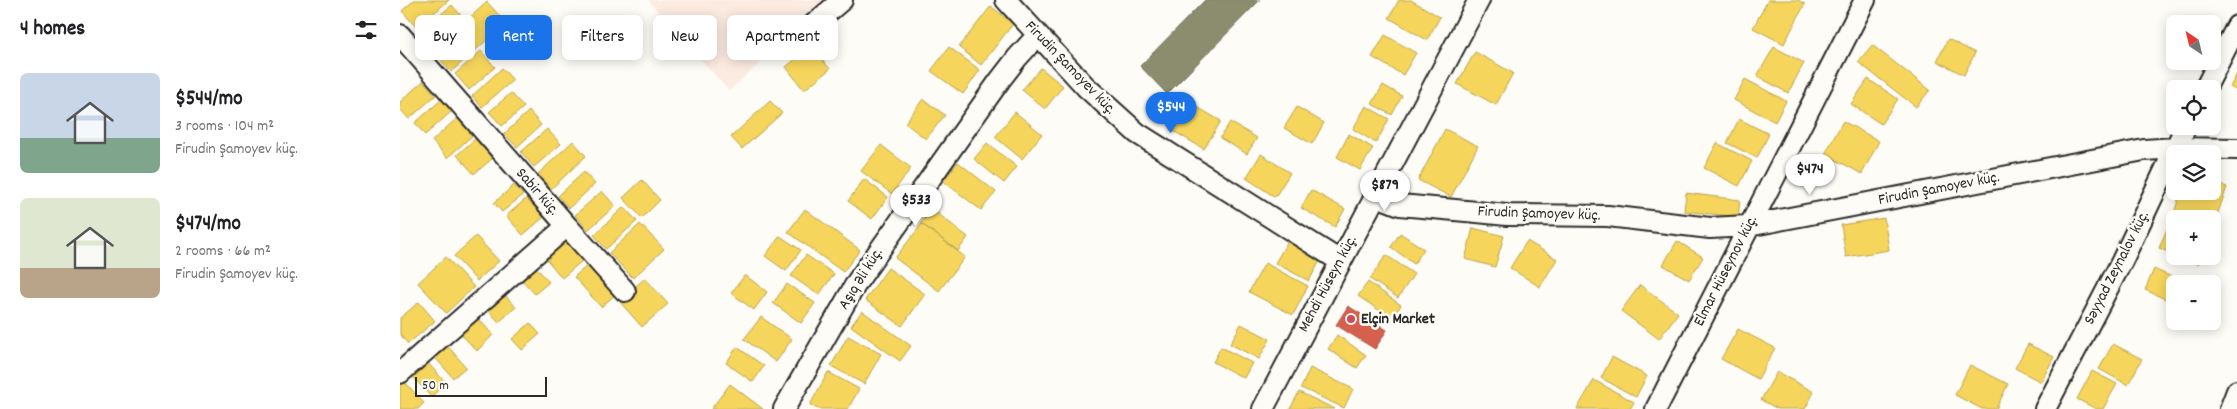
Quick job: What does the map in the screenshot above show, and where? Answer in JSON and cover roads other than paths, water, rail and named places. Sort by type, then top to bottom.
[{"type":"street","points":[[824,15],[842,0]]},
{"type":"street","name":"Firudin Şamoyev küç.","points":[[1006,0],[1037,36],[1086,87],[1137,133],[1340,261]]},
{"type":"street","name":"Mehdi Hüseyn küç.","points":[[1263,409],[1374,195],[1479,0]]},
{"type":"street","name":"Elmar Hüseynov küç.","points":[[1656,409],[1865,0]]},
{"type":"street","points":[[2210,80],[2237,26]]},
{"type":"street","name":"Sabir küç.","points":[[400,35],[567,226],[400,373]]},
{"type":"street","name":"Aşıq Əli küç.","points":[[784,409],[857,282],[884,242],[1016,58],[1037,36]]},
{"type":"street","name":"Firudin Şamoyev küç.","points":[[2221,148],[2237,148]]},
{"type":"street","name":"Firudin Şamoyev küç.","points":[[1374,195],[1400,205],[1507,215],[1608,216],[1710,228],[1748,226],[2027,171],[2144,150],[2166,149]]},
{"type":"street","name":"Səyyad Zeynalov küç.","points":[[2045,409],[2122,261],[2166,169]]},
{"type":"street","points":[[567,226],[625,291]]},
{"type":"street","points":[[2230,409],[2237,391]]},
{"type":"place","name":"Elçin Market","points":[[1351,319]]}]
